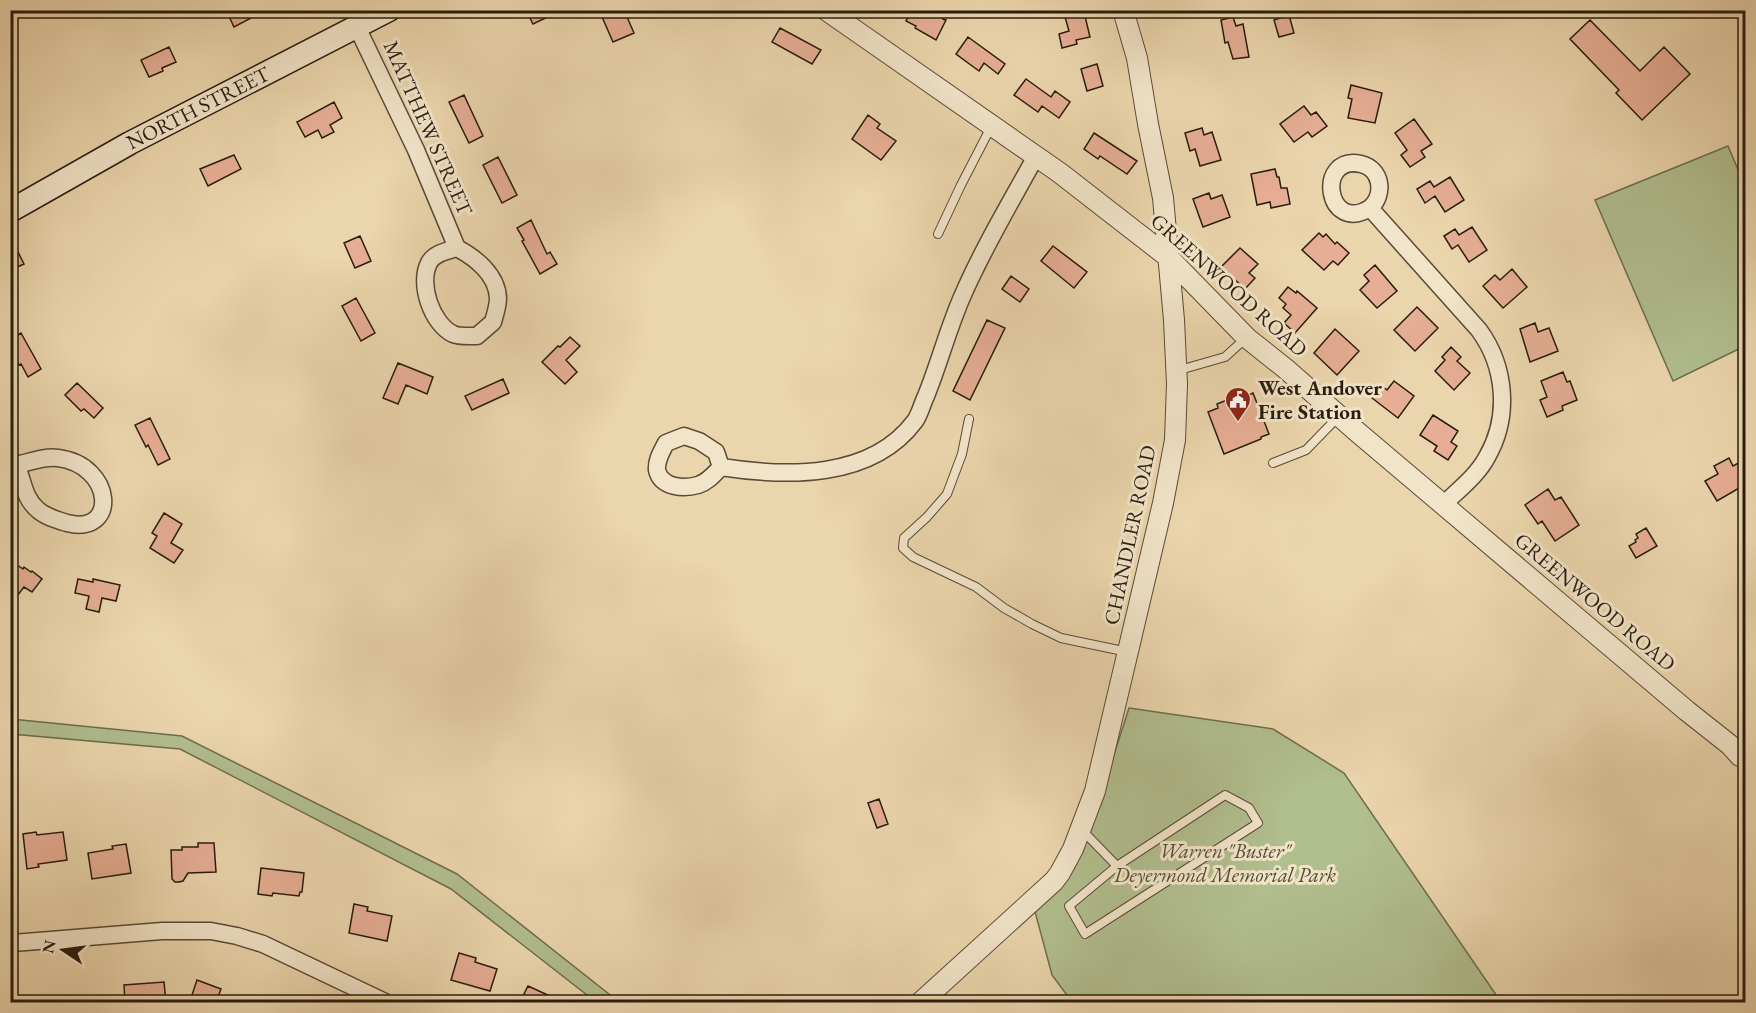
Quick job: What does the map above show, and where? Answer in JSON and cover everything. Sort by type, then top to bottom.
[{"type":"main road","name":"NORTH STREET","points":[[10,211],[130,143],[389,10]]},
{"type":"street","name":"GREENWOOD ROAD","points":[[826,10],[1036,156],[1168,257],[1247,338],[1730,745],[1740,756],[1746,758]]},
{"type":"street","name":"CHANDLER ROAD","points":[[921,1002],[1054,881],[1073,849],[1095,791],[1163,503],[1175,440],[1174,320],[1163,198],[1137,57],[1123,10]]},
{"type":"street","name":"MATTHEW STREET","points":[[357,27],[416,150],[457,248],[471,255],[484,268],[493,282],[498,298],[493,322],[477,336],[453,334],[439,321],[428,305],[425,278],[429,263],[438,254],[457,248]]},
{"type":"street","points":[[721,467],[749,471],[787,472],[834,469],[863,461],[889,448],[916,420],[962,298],[985,249],[1036,156]]},
{"type":"street","points":[[1370,208],[1479,330],[1494,354],[1498,369],[1502,403],[1495,440],[1487,458],[1477,472],[1443,505]]},
{"type":"street","points":[[56,458],[83,466],[95,477],[101,489],[103,502],[96,520],[85,524],[71,524],[55,520],[39,510],[28,500],[14,462],[56,458]]},
{"type":"street","points":[[11,943],[162,931],[211,931],[263,944],[385,1002]]},
{"type":"lane","points":[[938,234],[992,125]]},
{"type":"lane","points":[[1176,371],[1225,357],[1247,338]]},
{"type":"lane","points":[[1273,463],[1306,450],[1339,416]]},
{"type":"lane","points":[[969,418],[962,454],[947,494],[904,538],[903,548],[913,557],[976,587],[1004,608],[1060,638],[1129,652]]},
{"type":"lane","points":[[1225,795],[1249,808],[1258,823],[1085,934],[1070,906],[1118,866],[1225,795]]},
{"type":"lane","points":[[1080,829],[1118,866]]},
{"type":"green space","points":[[1728,146],[1745,186],[1745,346],[1673,381],[1595,200]]},
{"type":"green space","name":"Warren \"Buster\" Deyermond Memorial Park","points":[[1129,708],[1273,729],[1344,773],[1501,1002],[1072,1002],[1052,975],[1034,908],[1093,820]]},
{"type":"green space","points":[[11,719],[182,736],[457,874],[619,1002],[596,1002],[451,889],[180,749],[11,734]]},
{"type":"building","points":[[226,10],[266,10],[234,27]]},
{"type":"building","points":[[526,10],[562,10],[533,24]]},
{"type":"building","points":[[599,10],[624,10],[634,33],[613,42]]},
{"type":"building","points":[[912,10],[948,10],[943,19],[946,20],[936,40],[906,21]]},
{"type":"building","points":[[1084,12],[1090,37],[1076,40],[1077,44],[1062,48],[1059,34],[1069,31],[1065,17]]},
{"type":"building","points":[[1289,15],[1294,33],[1279,37],[1274,20]]},
{"type":"building","points":[[1233,17],[1236,26],[1243,24],[1249,57],[1233,59],[1228,42],[1225,43],[1221,20]]},
{"type":"building","points":[[1590,20],[1640,71],[1664,47],[1690,74],[1642,120],[1616,93],[1619,90],[1570,39]]},
{"type":"building","points":[[780,28],[821,50],[812,64],[772,42]]},
{"type":"building","points":[[968,37],[1005,64],[998,74],[984,63],[979,71],[956,54]]},
{"type":"building","points":[[169,47],[176,62],[149,77],[141,60]]},
{"type":"building","points":[[1097,64],[1103,86],[1087,91],[1081,69]]},
{"type":"building","points":[[1026,79],[1051,97],[1055,91],[1070,102],[1059,118],[1042,106],[1038,112],[1014,95]]},
{"type":"building","points":[[1351,85],[1382,93],[1375,123],[1348,118],[1352,99],[1348,98]]},
{"type":"building","points":[[464,95],[483,136],[469,143],[449,102]]},
{"type":"building","points":[[334,102],[342,118],[330,125],[334,132],[322,138],[318,130],[305,137],[297,122]]},
{"type":"building","points":[[1304,106],[1311,115],[1316,112],[1327,126],[1312,137],[1308,132],[1294,142],[1280,124]]},
{"type":"building","points":[[868,115],[880,124],[877,128],[896,141],[881,160],[852,139]]},
{"type":"building","points":[[1414,119],[1432,144],[1421,151],[1425,157],[1410,167],[1401,155],[1407,150],[1395,133]]},
{"type":"building","points":[[1202,128],[1204,135],[1212,132],[1221,160],[1200,166],[1195,149],[1190,151],[1185,133]]},
{"type":"building","points":[[1094,133],[1137,161],[1127,174],[1100,156],[1098,159],[1084,149]]},
{"type":"building","points":[[234,155],[241,169],[208,186],[200,169]]},
{"type":"building","points":[[498,157],[517,195],[502,203],[483,165]]},
{"type":"building","points":[[1275,169],[1281,188],[1287,188],[1290,204],[1271,208],[1270,202],[1257,205],[1251,174]]},
{"type":"building","points":[[1450,177],[1464,200],[1445,212],[1435,196],[1425,203],[1417,189],[1430,181],[1434,187]]},
{"type":"building","points":[[1209,193],[1211,199],[1222,195],[1230,217],[1203,227],[1193,199]]},
{"type":"building","points":[[531,220],[547,254],[550,252],[557,264],[540,274],[517,228]]},
{"type":"building","points":[[1472,227],[1487,250],[1469,262],[1458,245],[1452,249],[1444,236],[1455,229],[1459,235]]},
{"type":"building","points":[[1319,233],[1323,237],[1326,234],[1335,244],[1337,242],[1349,253],[1338,265],[1333,261],[1324,270],[1302,250]]},
{"type":"building","points":[[10,236],[24,264],[10,270]]},
{"type":"building","points":[[360,236],[371,261],[355,268],[344,243]]},
{"type":"building","points":[[1053,246],[1087,272],[1074,288],[1041,261]]},
{"type":"building","points":[[1240,248],[1258,264],[1249,273],[1255,278],[1245,289],[1221,267]]},
{"type":"building","points":[[1375,265],[1397,291],[1377,308],[1360,290],[1369,281],[1364,275]]},
{"type":"building","points":[[1512,269],[1527,287],[1503,308],[1483,286],[1495,275],[1500,280]]},
{"type":"building","points":[[1011,276],[1029,289],[1020,302],[1002,289]]},
{"type":"building","points":[[1288,287],[1296,293],[1297,291],[1317,308],[1295,333],[1284,323],[1291,315],[1283,308],[1286,304],[1279,298]]},
{"type":"building","points":[[356,298],[375,333],[361,341],[342,306]]},
{"type":"building","points":[[1417,307],[1438,328],[1415,351],[1394,330]]},
{"type":"building","points":[[987,320],[1005,328],[970,400],[953,391]]},
{"type":"building","points":[[1535,323],[1538,332],[1549,328],[1558,351],[1530,362],[1520,329]]},
{"type":"building","points":[[1335,329],[1359,351],[1337,375],[1314,353]]},
{"type":"building","points":[[21,333],[41,369],[28,377],[10,351],[10,339]]},
{"type":"building","points":[[570,337],[580,346],[566,360],[577,372],[565,384],[542,362]]},
{"type":"building","points":[[1451,347],[1461,357],[1457,361],[1470,373],[1454,390],[1435,371],[1445,360],[1442,357]]},
{"type":"building","points":[[398,363],[433,377],[427,394],[406,385],[398,404],[383,398]]},
{"type":"building","points":[[1563,372],[1567,382],[1570,381],[1577,400],[1562,406],[1563,410],[1547,417],[1540,400],[1547,397],[1541,381]]},
{"type":"building","points":[[503,379],[509,393],[472,410],[465,396]]},
{"type":"building","points":[[1394,381],[1414,396],[1398,418],[1372,398],[1382,386],[1387,390]]},
{"type":"building","points":[[77,383],[103,408],[94,418],[84,409],[81,411],[65,395]]},
{"type":"building","name":"West Andover Fire Station","points":[[1253,393],[1269,434],[1224,454],[1208,412],[1218,408],[1217,404],[1242,394],[1244,397]]},
{"type":"building","points":[[1433,415],[1458,431],[1451,442],[1457,446],[1448,460],[1434,451],[1437,446],[1420,435]]},
{"type":"building","points":[[150,418],[170,459],[158,465],[135,425]]},
{"type":"building","points":[[1729,458],[1733,466],[1746,459],[1746,484],[1717,501],[1705,481],[1718,474],[1714,466]]},
{"type":"building","points":[[1548,489],[1555,500],[1561,497],[1579,525],[1555,541],[1542,521],[1538,524],[1525,505]]},
{"type":"building","points":[[164,513],[182,524],[171,543],[183,550],[174,563],[150,548],[157,536],[152,533]]},
{"type":"building","points":[[1646,528],[1657,546],[1636,558],[1629,546],[1636,542],[1638,538],[1636,534]]},
{"type":"building","points":[[10,560],[42,579],[32,592],[24,587],[10,605]]},
{"type":"building","points":[[78,579],[93,582],[93,579],[120,585],[116,601],[102,598],[99,612],[86,609],[89,596],[75,593]]},
{"type":"building","points":[[879,799],[888,824],[877,828],[868,803]]},
{"type":"building","points":[[36,832],[37,835],[63,832],[67,860],[38,864],[39,867],[27,869],[23,834]]},
{"type":"building","points":[[198,843],[214,843],[216,872],[188,873],[183,881],[175,882],[172,879],[171,850],[198,847]]},
{"type":"building","points":[[126,844],[131,873],[92,879],[88,853],[113,849],[112,846]]},
{"type":"building","points":[[261,868],[304,873],[302,892],[299,896],[258,894]]},
{"type":"building","points":[[354,904],[368,907],[367,911],[392,916],[387,941],[349,933]]},
{"type":"building","points":[[459,953],[476,958],[475,962],[497,969],[490,991],[451,980]]},
{"type":"building","points":[[197,980],[221,989],[216,1002],[204,1002],[191,998]]},
{"type":"building","points":[[164,982],[166,1002],[125,1002],[124,985]]},
{"type":"building","points":[[528,986],[563,1002],[520,1002]]},
{"type":"place","name":"West Andover Fire Station","points":[[1238,423]]}]
